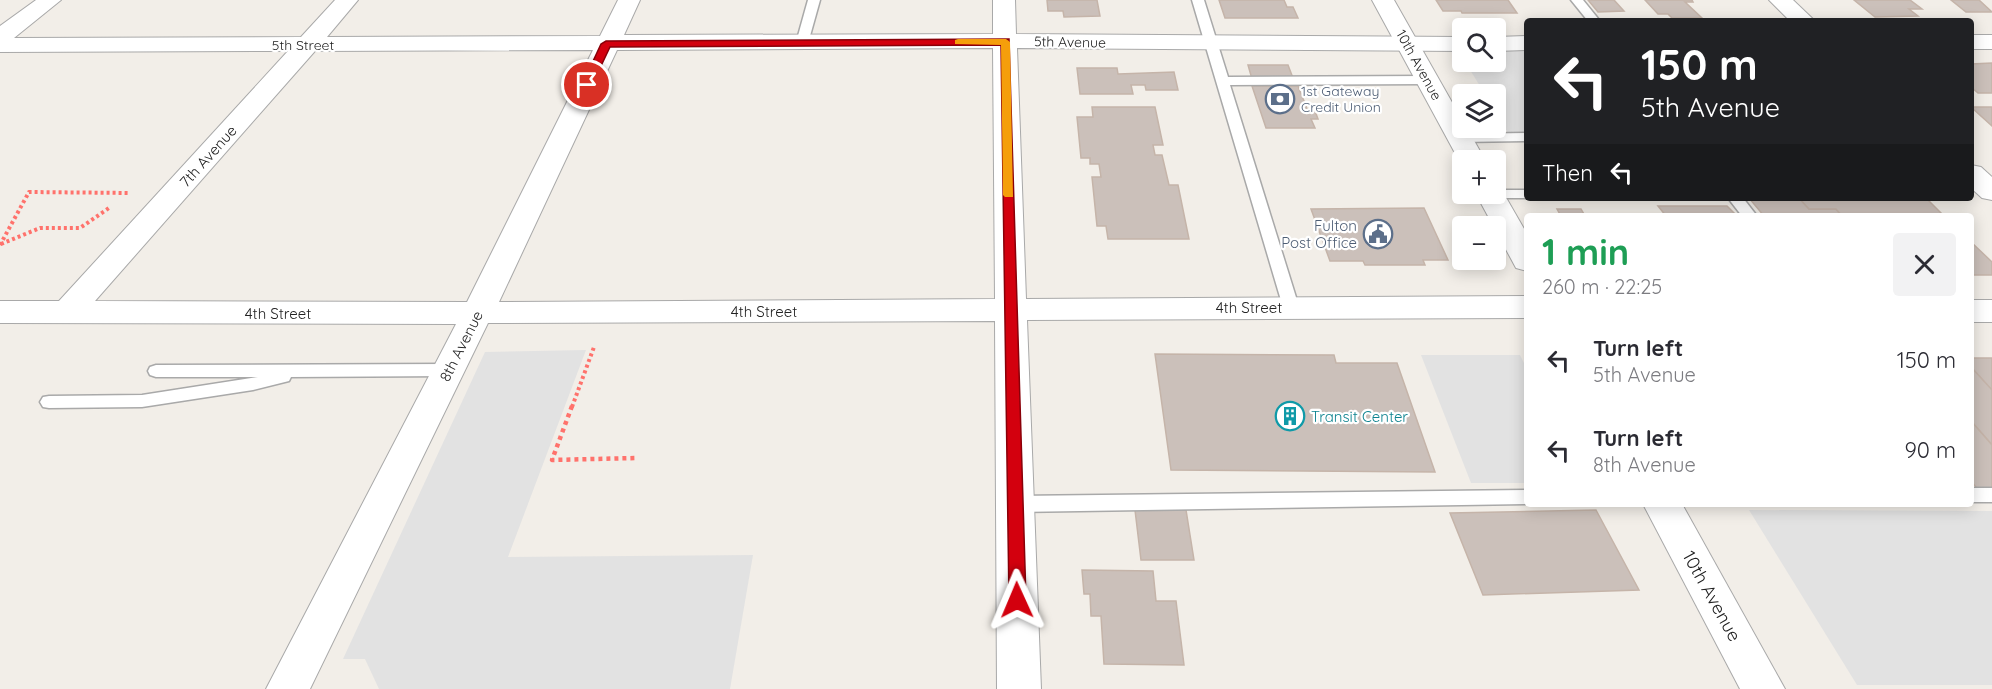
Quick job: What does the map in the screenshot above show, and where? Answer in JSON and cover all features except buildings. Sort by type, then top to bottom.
[{"type":"street","points":[[0,37],[50,0]]},
{"type":"street","name":"7th Avenue","points":[[68,312],[347,0]]},
{"type":"street","name":"8th Avenue","points":[[288,689],[478,312],[629,0]]},
{"type":"street","points":[[1004,0],[1020,689]]},
{"type":"street","name":"10th Avenue","points":[[1383,0],[1452,125]]},
{"type":"street","points":[[1780,0],[1801,18]]},
{"type":"street","name":"5th Avenue","points":[[606,44],[1006,42],[1452,44]]},
{"type":"street","points":[[1974,42],[1992,42]]},
{"type":"street","name":"5th Street","points":[[0,45],[606,44]]},
{"type":"street","points":[[1506,44],[1524,44]]},
{"type":"street","name":"10th Avenue","points":[[1459,138],[1466,150]]},
{"type":"street","points":[[1974,176],[1992,192]]},
{"type":"street","points":[[1496,204],[1524,256]]},
{"type":"street","name":"4th Street","points":[[0,312],[1524,307]]},
{"type":"street","points":[[1974,311],[1992,311]]},
{"type":"street","name":"10th Avenue","points":[[1664,507],[1763,689]]},
{"type":"lane","points":[[802,43],[814,0]]},
{"type":"lane","points":[[1198,0],[1291,307]]},
{"type":"lane","points":[[1577,0],[1592,18]]},
{"type":"lane","points":[[1223,81],[1427,80]]},
{"type":"lane","points":[[1506,137],[1524,137]]},
{"type":"lane","points":[[1506,194],[1524,194]]},
{"type":"lane","points":[[1738,201],[1748,213]]},
{"type":"lane","points":[[156,370],[449,370]]},
{"type":"lane","points":[[49,402],[141,401],[253,384],[309,370]]},
{"type":"lane","points":[[1974,495],[1992,495]]},
{"type":"lane","points":[[1015,504],[1524,497]]},
{"type":"path","points":[[0,245],[29,192],[137,193]]},
{"type":"path","points":[[0,245],[40,228],[81,228],[109,208]]},
{"type":"path","points":[[594,347],[552,460],[636,458]]},
{"type":"shaded area","points":[[1506,47],[1524,47],[1524,133],[1508,133],[1506,130],[1506,84],[1479,84],[1471,72],[1506,72]]},
{"type":"shaded area","points":[[586,350],[508,557],[753,555],[730,689],[379,689],[365,659],[343,659],[485,352]]},
{"type":"shaded area","points":[[1421,355],[1520,355],[1524,363],[1524,483],[1471,483]]},
{"type":"shaded area","points":[[1749,510],[1992,511],[1992,685],[1857,685]]},
{"type":"slow traffic","points":[[958,42],[1006,42],[1009,195]]},
{"type":"place","name":"1st Gateway Credit Union","points":[[1280,99]]},
{"type":"place","name":"Fulton Post Office","points":[[1378,234]]},
{"type":"place","name":"Transit Center","points":[[1290,416]]},
{"type":"route","points":[[587,85],[606,44],[1006,42],[1017,600]]}]
